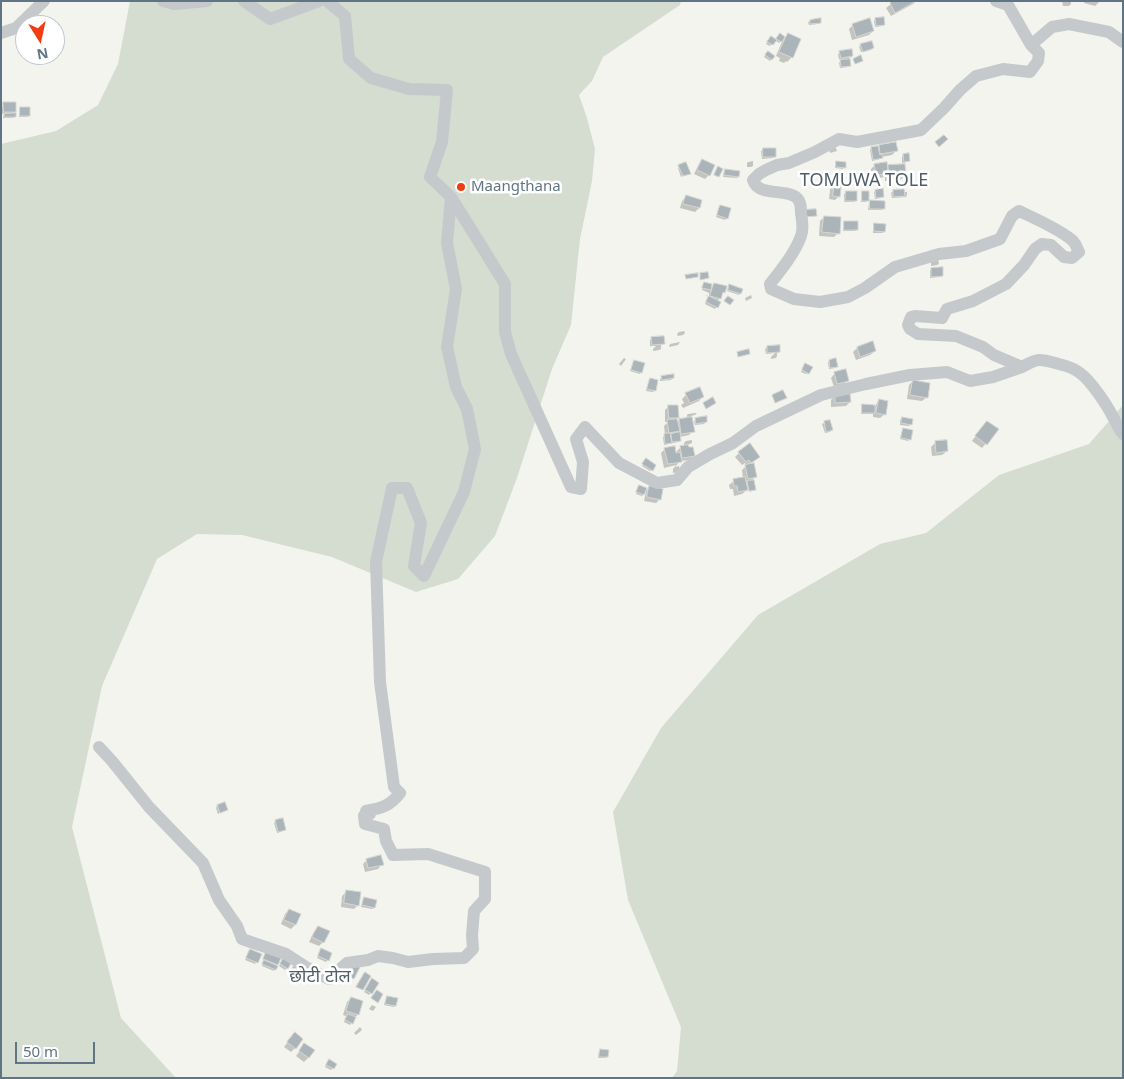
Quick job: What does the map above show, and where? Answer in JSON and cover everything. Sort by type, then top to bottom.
[{"type":"street","points":[[1,33],[16,28],[44,1]]},
{"type":"street","points":[[163,1],[174,4],[207,1]]},
{"type":"street","points":[[244,1],[270,19],[319,1]]},
{"type":"street","points":[[327,1],[345,16],[349,59],[370,78],[409,89],[447,90],[442,142],[430,177],[450,197],[505,284],[505,332],[511,354],[571,487],[581,488],[583,462],[576,439],[585,428],[619,463],[657,483],[676,480],[688,467],[733,443],[756,426],[821,395],[910,375],[947,372],[970,381],[992,377],[1022,367],[1030,362],[1046,359],[1080,372],[1105,403],[1123,434]]},
{"type":"street","points":[[996,1],[1008,5],[1031,45],[1038,53],[1038,61],[1030,72],[1003,69],[976,76],[921,130],[857,142],[839,139],[788,163],[777,164],[759,174],[753,180],[758,188],[790,194],[800,202],[801,235],[787,262],[770,284],[771,289],[794,299],[820,302],[848,297],[865,288],[895,267],[939,254],[966,251],[1000,239],[1012,216],[1019,211],[1036,218],[1067,236],[1075,243],[1079,252],[1072,258],[1064,257],[1051,245],[1042,244],[1006,284],[973,302],[947,309],[942,318],[915,316],[911,317],[908,325],[910,329],[918,334],[956,336],[983,347],[994,355],[1022,367]]},
{"type":"street","points":[[1031,45],[1052,27],[1068,24],[1109,32],[1123,42]]},
{"type":"street","points":[[99,747],[149,808],[203,863],[219,900],[237,926],[242,939],[286,954],[329,979],[347,963],[368,960],[378,956],[408,962],[464,958],[473,949],[474,911],[485,899],[485,872],[428,854],[393,855],[386,841],[384,829],[366,824],[364,816],[370,814],[366,811],[390,804],[400,794],[394,787],[380,682],[376,562],[392,488],[407,488],[421,523],[414,566],[424,576],[464,492],[475,449],[467,409],[456,387],[447,347],[456,290],[447,243],[450,197]]},
{"type":"shaded area","points":[[130,1],[681,1],[680,5],[603,57],[592,81],[579,95],[595,149],[592,181],[580,239],[571,325],[552,369],[517,478],[495,536],[458,579],[416,592],[332,557],[242,535],[197,534],[157,559],[102,686],[72,827],[121,1018],[176,1078],[1,1078],[1,144],[56,131],[98,105],[118,64]]},
{"type":"shaded area","points":[[1123,405],[1123,1078],[672,1078],[677,1071],[681,1027],[628,900],[613,812],[661,728],[758,615],[880,544],[926,533],[999,475],[1089,444]]},
{"type":"building","points":[[892,1],[916,1],[895,13],[890,3]]},
{"type":"building","points":[[884,17],[885,25],[876,26],[875,18]]},
{"type":"building","points":[[821,18],[821,23],[810,24],[810,20]]},
{"type":"building","points":[[870,18],[874,31],[856,37],[852,24]]},
{"type":"building","points":[[780,33],[785,37],[782,42],[776,39]]},
{"type":"building","points":[[788,33],[801,39],[793,58],[779,52]]},
{"type":"building","points":[[771,36],[777,40],[773,45],[767,42]]},
{"type":"building","points":[[872,41],[874,48],[863,52],[860,44]]},
{"type":"building","points":[[852,49],[853,56],[841,58],[839,51]]},
{"type":"building","points":[[768,51],[775,56],[772,60],[765,55]]},
{"type":"building","points":[[861,55],[863,61],[855,64],[853,59]]},
{"type":"building","points":[[850,59],[851,66],[841,67],[840,60]]},
{"type":"building","points":[[3,102],[16,102],[16,112],[4,112]]},
{"type":"building","points":[[20,107],[30,107],[30,116],[20,116]]},
{"type":"building","points":[[16,113],[16,117],[4,117],[4,114]]},
{"type":"building","points":[[944,135],[948,139],[939,147],[935,142]]},
{"type":"building","points":[[896,142],[898,151],[880,154],[879,145]]},
{"type":"building","points":[[878,146],[880,155],[882,154],[883,158],[873,160],[871,147]]},
{"type":"building","points":[[763,148],[776,148],[776,157],[763,157]]},
{"type":"building","points":[[909,153],[910,161],[904,162],[903,154]]},
{"type":"building","points":[[702,159],[715,165],[710,176],[697,170]]},
{"type":"building","points":[[836,161],[846,162],[846,168],[836,167]]},
{"type":"building","points":[[686,162],[691,174],[683,176],[678,165]]},
{"type":"building","points":[[887,162],[888,174],[876,175],[874,164]]},
{"type":"building","points":[[905,164],[906,176],[889,177],[888,165]]},
{"type":"building","points":[[718,166],[723,169],[719,177],[714,175]]},
{"type":"building","points":[[725,169],[740,171],[739,177],[724,175]]},
{"type":"building","points":[[835,178],[842,178],[840,197],[833,196]]},
{"type":"building","points":[[883,188],[884,197],[876,198],[875,190]]},
{"type":"building","points":[[904,189],[905,196],[893,197],[893,190]]},
{"type":"building","points":[[846,191],[857,191],[857,201],[845,201]]},
{"type":"building","points":[[862,191],[869,191],[869,201],[862,201]]},
{"type":"building","points":[[686,195],[702,200],[700,208],[683,204]]},
{"type":"building","points":[[870,200],[885,201],[885,209],[870,209]]},
{"type":"building","points":[[720,205],[731,208],[728,219],[717,215]]},
{"type":"building","points":[[816,209],[817,216],[804,217],[803,210]]},
{"type":"building","points":[[824,216],[841,217],[840,234],[822,232]]},
{"type":"building","points":[[844,221],[858,221],[858,230],[844,230]]},
{"type":"building","points":[[874,223],[886,224],[885,232],[874,231]]},
{"type":"building","points":[[943,267],[943,276],[931,277],[931,268]]},
{"type":"building","points":[[708,272],[709,278],[700,280],[700,273]]},
{"type":"building","points":[[698,273],[698,277],[686,279],[685,275]]},
{"type":"building","points":[[704,282],[712,284],[711,290],[702,288]]},
{"type":"building","points":[[714,283],[727,286],[721,299],[710,296]]},
{"type":"building","points":[[729,284],[743,289],[741,294],[728,290]]},
{"type":"building","points":[[709,296],[721,302],[718,308],[706,302]]},
{"type":"building","points":[[728,296],[734,300],[730,305],[724,301]]},
{"type":"building","points":[[664,336],[665,344],[652,345],[651,337]]},
{"type":"building","points":[[873,341],[876,351],[860,357],[857,347]]},
{"type":"building","points":[[780,345],[780,352],[767,353],[767,346]]},
{"type":"building","points":[[749,349],[750,354],[738,357],[737,352]]},
{"type":"building","points":[[836,358],[838,367],[830,368],[829,360]]},
{"type":"building","points":[[634,360],[645,363],[642,373],[631,370]]},
{"type":"building","points":[[805,363],[813,367],[809,374],[802,370]]},
{"type":"building","points":[[846,369],[849,381],[837,384],[834,372]]},
{"type":"building","points":[[674,374],[674,378],[662,380],[661,376]]},
{"type":"building","points":[[650,378],[658,380],[656,391],[647,389]]},
{"type":"building","points":[[913,380],[930,383],[928,398],[910,395]]},
{"type":"building","points":[[700,387],[704,397],[690,403],[685,393]]},
{"type":"building","points":[[783,390],[787,398],[775,403],[772,395]]},
{"type":"building","points":[[850,394],[851,402],[835,403],[835,395]]},
{"type":"building","points":[[713,397],[716,403],[706,409],[703,403]]},
{"type":"building","points":[[879,399],[888,401],[886,415],[876,413]]},
{"type":"building","points":[[862,404],[875,405],[875,413],[862,413]]},
{"type":"building","points":[[668,405],[678,405],[679,418],[669,418]]},
{"type":"building","points":[[707,416],[707,422],[696,424],[695,418]]},
{"type":"building","points":[[692,417],[695,432],[681,434],[679,419]]},
{"type":"building","points":[[902,417],[913,419],[912,425],[901,423]]},
{"type":"building","points":[[677,419],[680,431],[669,433],[667,420]]},
{"type":"building","points":[[830,420],[833,430],[826,432],[824,421]]},
{"type":"building","points":[[987,421],[999,429],[987,445],[975,436]]},
{"type":"building","points":[[903,428],[913,430],[911,440],[901,438]]},
{"type":"building","points":[[680,432],[681,441],[672,442],[671,434]]},
{"type":"building","points":[[670,433],[672,443],[665,444],[664,434]]},
{"type":"building","points":[[947,440],[948,451],[936,453],[935,441]]},
{"type":"building","points":[[750,443],[760,457],[751,463],[749,460],[746,462],[738,452]]},
{"type":"building","points":[[688,445],[693,447],[695,456],[682,458],[680,446]]},
{"type":"building","points":[[675,446],[676,453],[680,452],[682,462],[668,464],[664,448]]},
{"type":"building","points":[[646,458],[656,465],[653,471],[642,464]]},
{"type":"building","points":[[754,463],[757,477],[748,479],[745,465]]},
{"type":"building","points":[[745,477],[748,490],[738,492],[737,486],[734,486],[733,479]]},
{"type":"building","points":[[754,480],[756,490],[749,491],[747,481]]},
{"type":"building","points":[[639,485],[647,488],[644,495],[636,492]]},
{"type":"building","points":[[649,486],[663,489],[661,500],[647,497]]},
{"type":"building","points":[[225,802],[228,810],[220,813],[217,805]]},
{"type":"building","points":[[283,818],[286,830],[278,832],[275,820]]},
{"type":"building","points":[[381,855],[384,865],[368,868],[366,859]]},
{"type":"building","points":[[346,890],[361,892],[359,906],[344,903]]},
{"type":"building","points":[[364,897],[377,900],[375,908],[362,905]]},
{"type":"building","points":[[289,909],[301,914],[296,925],[284,920]]},
{"type":"building","points":[[318,926],[330,931],[324,943],[312,937]]},
{"type":"building","points":[[321,948],[332,953],[329,961],[318,956]]},
{"type":"building","points":[[250,949],[262,954],[258,963],[246,958]]},
{"type":"building","points":[[266,952],[281,958],[278,965],[263,959]]},
{"type":"building","points":[[283,958],[291,963],[288,969],[280,964]]},
{"type":"building","points":[[264,960],[278,966],[276,970],[262,964]]},
{"type":"building","points":[[354,965],[360,967],[354,979],[349,977]]},
{"type":"building","points":[[365,972],[371,976],[363,990],[356,987]]},
{"type":"building","points":[[372,978],[379,983],[372,994],[365,990]]},
{"type":"building","points":[[377,990],[383,994],[378,1003],[371,998]]},
{"type":"building","points":[[387,996],[398,998],[396,1006],[385,1004]]},
{"type":"building","points":[[351,997],[363,1001],[359,1015],[346,1011]]},
{"type":"building","points":[[348,1014],[356,1017],[353,1024],[345,1020]]},
{"type":"building","points":[[295,1032],[303,1039],[296,1049],[287,1042]]},
{"type":"building","points":[[304,1043],[315,1050],[309,1058],[299,1051]]},
{"type":"building","points":[[600,1049],[609,1050],[608,1057],[599,1057]]},
{"type":"building","points":[[329,1059],[337,1064],[334,1069],[326,1065]]},
{"type":"place","name":"Maangthana","points":[[461,187]]},
{"type":"district","name":"TOMUWA TOLE","points":[[864,181]]},
{"type":"district","name":"छोटी टोल","points":[[320,977]]}]
